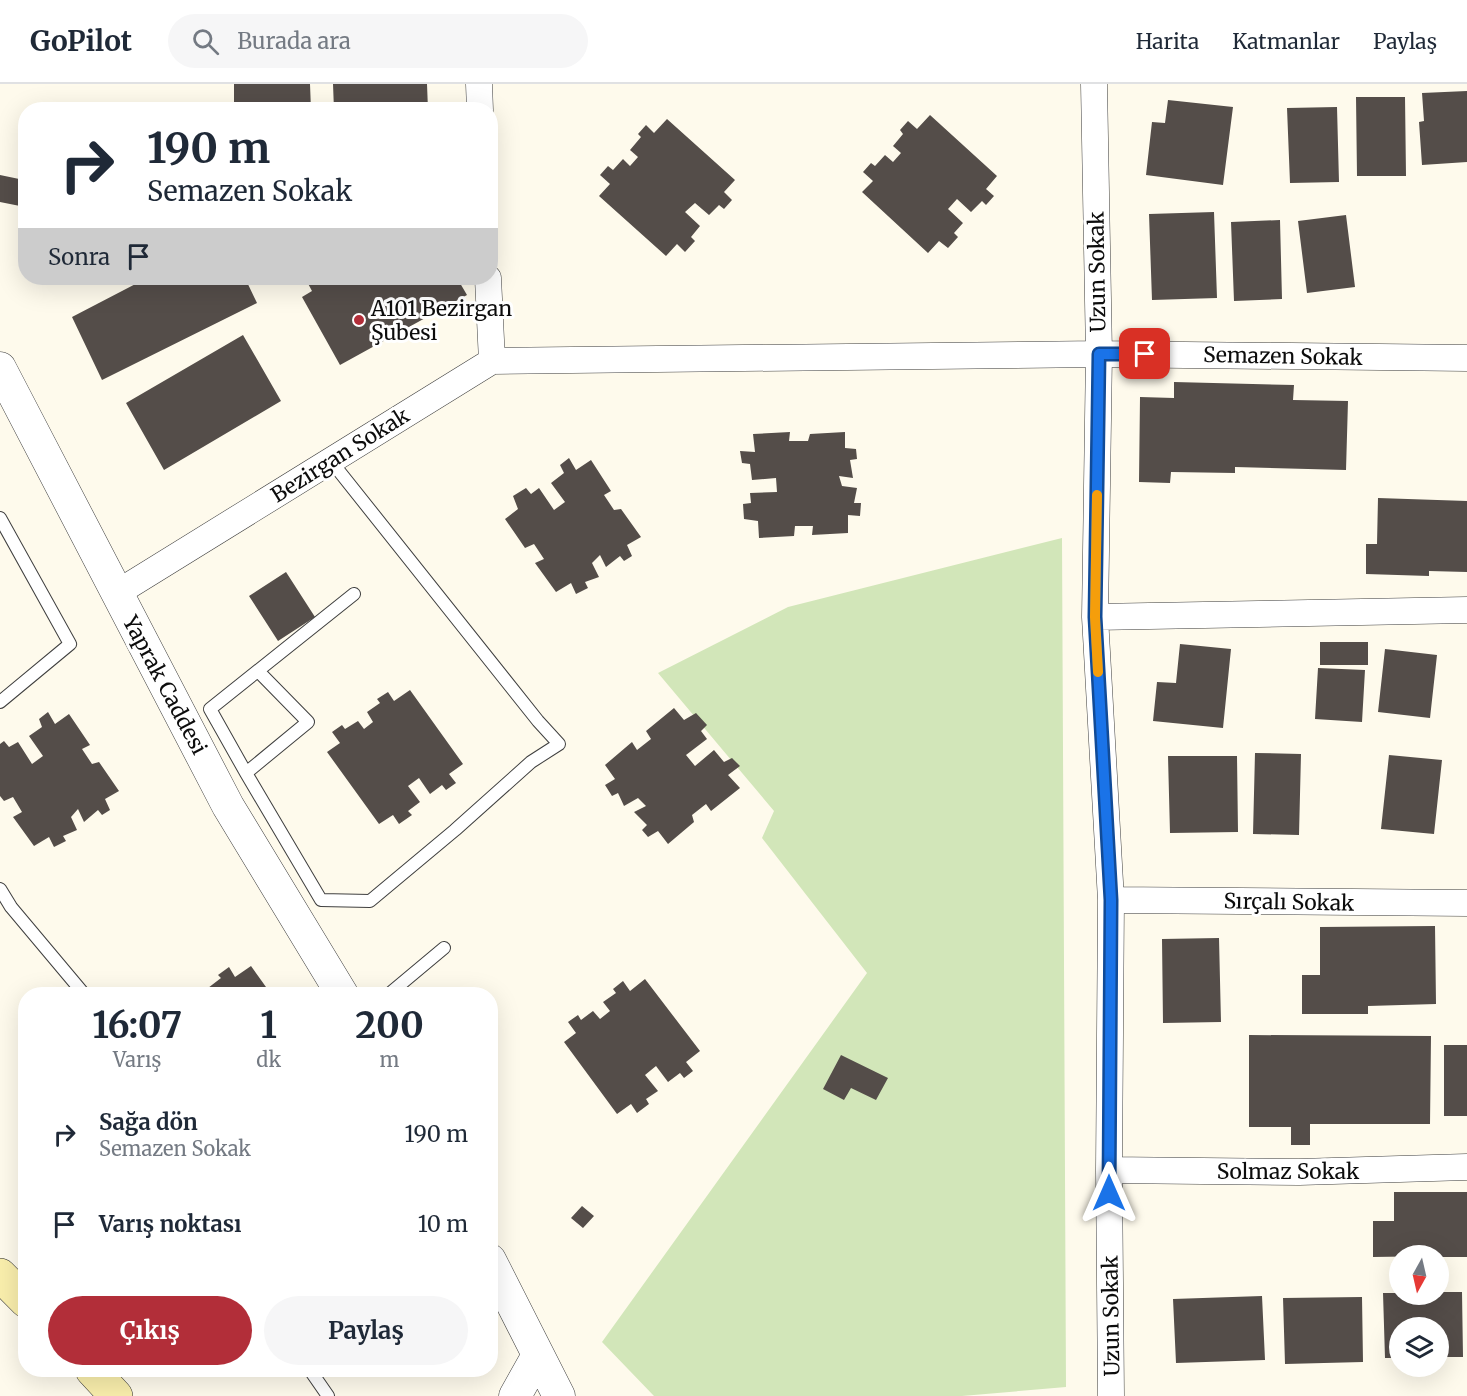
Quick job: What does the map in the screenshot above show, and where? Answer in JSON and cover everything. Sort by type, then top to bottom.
[{"type":"main road","points":[[0,1275],[18,1293]]},
{"type":"main road","points":[[98,1377],[116,1396]]},
{"type":"street","points":[[479,84],[480,102]]},
{"type":"street","name":"Uzun Sokak","points":[[1094,84],[1099,354],[1095,617],[1111,900],[1109,1170],[1112,1396]]},
{"type":"street","points":[[488,285],[492,361]]},
{"type":"street","name":"Semazen Sokak","points":[[492,361],[1099,354],[1467,358]]},
{"type":"street","name":"Bezirgan Sokak","points":[[117,593],[492,361]]},
{"type":"street","name":"Yaprak Caddesi","points":[[0,368],[228,806],[338,987]]},
{"type":"street","points":[[1095,617],[1467,610]]},
{"type":"street","name":"Sırçalı Sokak","points":[[1111,900],[1467,903]]},
{"type":"street","name":"Solmaz Sokak","points":[[1109,1170],[1299,1173],[1467,1167]]},
{"type":"street","points":[[498,1276],[559,1396]]},
{"type":"street","points":[[515,1396],[538,1356]]},
{"type":"lane","points":[[331,461],[538,721],[559,744],[531,762],[455,830],[370,901],[321,900],[210,709],[354,594]]},
{"type":"lane","points":[[0,518],[70,644],[0,702]]},
{"type":"lane","points":[[246,773],[308,722],[258,671]]},
{"type":"lane","points":[[0,889],[11,907],[78,987]]},
{"type":"lane","points":[[397,987],[444,948]]},
{"type":"lane","points":[[315,1377],[328,1396]]},
{"type":"green space","points":[[1062,538],[1066,1387],[962,1396],[654,1396],[602,1342],[867,973],[762,838],[774,811],[658,673],[788,607]]},
{"type":"building","points":[[234,84],[310,84],[311,102],[234,102]]},
{"type":"building","points":[[333,84],[427,84],[428,102],[334,102]]},
{"type":"building","points":[[1467,91],[1467,162],[1422,165],[1419,122],[1424,121],[1422,93]]},
{"type":"building","points":[[1356,97],[1405,97],[1406,176],[1357,176]]},
{"type":"building","points":[[1168,100],[1233,107],[1223,185],[1146,175],[1152,122],[1165,123]]},
{"type":"building","points":[[1337,107],[1339,182],[1290,183],[1287,108]]},
{"type":"building","points":[[930,115],[997,176],[986,189],[994,196],[986,205],[982,201],[971,212],[957,199],[948,209],[963,223],[954,233],[958,237],[948,248],[939,241],[928,253],[862,192],[873,181],[863,172],[871,163],[875,166],[885,155],[893,162],[901,153],[893,146],[903,134],[900,130],[908,121],[917,129]]},
{"type":"building","points":[[667,119],[735,180],[724,192],[732,200],[724,209],[719,205],[709,215],[695,203],[685,212],[700,226],[691,237],[695,241],[685,252],[677,244],[666,256],[599,196],[610,184],[600,175],[608,166],[613,170],[623,159],[630,166],[638,157],[630,150],[641,137],[638,134],[646,125],[654,133]]},
{"type":"building","points":[[0,175],[18,179],[18,206],[0,202]]},
{"type":"building","points":[[1214,212],[1217,298],[1152,300],[1149,214]]},
{"type":"building","points":[[1346,215],[1355,287],[1307,293],[1298,221]]},
{"type":"building","points":[[1280,220],[1282,299],[1234,301],[1231,222]]},
{"type":"building","points":[[134,285],[248,285],[257,303],[102,380],[72,317]]},
{"type":"building","points":[[309,285],[461,285],[467,295],[340,365],[302,297],[312,291]]},
{"type":"building","points":[[243,335],[281,401],[164,470],[126,403]]},
{"type":"building","points":[[1174,382],[1294,385],[1293,400],[1348,401],[1346,470],[1235,467],[1235,473],[1171,472],[1170,483],[1139,482],[1140,397],[1174,398]]},
{"type":"building","points":[[790,432],[789,441],[808,441],[810,434],[845,432],[845,448],[856,449],[857,459],[850,460],[853,478],[839,476],[842,486],[857,488],[854,503],[861,503],[860,516],[848,515],[848,533],[812,535],[813,526],[795,526],[794,536],[759,538],[758,521],[744,519],[743,504],[751,503],[750,493],[777,492],[776,478],[752,480],[750,464],[742,463],[740,451],[755,452],[753,434]]},
{"type":"building","points":[[569,458],[576,470],[591,460],[611,491],[604,495],[614,510],[621,509],[641,537],[627,545],[632,556],[624,561],[620,556],[606,567],[600,555],[592,563],[599,577],[585,582],[588,588],[576,594],[571,583],[556,592],[535,563],[544,559],[534,544],[525,548],[505,519],[518,509],[513,496],[526,488],[531,494],[539,488],[554,510],[565,502],[551,483],[564,473],[560,465]]},
{"type":"building","points":[[1378,498],[1467,501],[1467,572],[1429,571],[1429,576],[1366,574],[1366,544],[1377,544]]},
{"type":"building","points":[[286,572],[315,617],[278,641],[249,596]]},
{"type":"building","points":[[1320,642],[1368,642],[1368,665],[1320,665]]},
{"type":"building","points":[[1180,644],[1231,649],[1223,728],[1153,721],[1157,682],[1176,683]]},
{"type":"building","points":[[1385,649],[1437,655],[1430,718],[1378,712]]},
{"type":"building","points":[[1318,668],[1365,670],[1362,722],[1315,719]]},
{"type":"building","points":[[410,690],[463,764],[449,774],[456,783],[446,790],[442,785],[430,794],[419,778],[408,786],[420,802],[408,811],[412,815],[399,824],[393,815],[379,824],[327,752],[340,743],[332,732],[342,725],[345,729],[358,721],[364,729],[373,722],[367,712],[380,703],[377,699],[388,692],[394,701]]},
{"type":"building","points":[[674,708],[684,720],[696,713],[707,725],[701,731],[707,739],[686,755],[695,766],[714,750],[724,762],[732,758],[740,766],[728,775],[740,788],[711,811],[706,804],[692,815],[694,822],[668,844],[658,831],[648,837],[642,830],[647,825],[634,812],[646,806],[638,798],[624,806],[618,793],[612,796],[605,785],[615,779],[605,765],[632,742],[637,750],[651,739],[646,731]]},
{"type":"building","points":[[48,712],[55,724],[69,714],[90,745],[82,749],[92,764],[99,762],[119,791],[105,799],[110,810],[102,815],[98,810],[84,822],[78,809],[71,817],[77,830],[63,836],[66,841],[54,847],[49,837],[34,846],[13,817],[22,812],[13,797],[4,801],[0,796],[0,744],[4,741],[9,747],[18,742],[32,764],[43,756],[29,736],[42,727],[39,719]]},
{"type":"building","points":[[1255,753],[1301,754],[1299,835],[1253,834]]},
{"type":"building","points":[[1389,755],[1442,760],[1434,834],[1381,829]]},
{"type":"building","points":[[1168,756],[1237,756],[1238,832],[1170,833]]},
{"type":"building","points":[[1435,926],[1436,1004],[1368,1006],[1368,1014],[1302,1014],[1302,975],[1320,975],[1320,927]]},
{"type":"building","points":[[1219,938],[1221,1022],[1163,1023],[1162,939]]},
{"type":"building","points":[[251,966],[266,987],[209,987],[221,978],[218,975],[229,967],[235,977]]},
{"type":"building","points":[[645,979],[700,1051],[686,1062],[693,1071],[684,1078],[680,1073],[668,1082],[656,1066],[645,1075],[658,1091],[646,1099],[649,1104],[637,1113],[631,1104],[617,1114],[564,1042],[576,1033],[568,1022],[578,1015],[581,1020],[593,1011],[600,1019],[610,1011],[603,1002],[616,993],[613,989],[623,981],[630,991]]},
{"type":"building","points":[[1249,1035],[1431,1036],[1430,1124],[1310,1124],[1310,1145],[1291,1145],[1291,1127],[1249,1127]]},
{"type":"building","points":[[1444,1045],[1467,1045],[1467,1116],[1444,1116]]},
{"type":"building","points":[[841,1055],[888,1078],[876,1100],[851,1088],[844,1100],[823,1089]]},
{"type":"building","points":[[1394,1192],[1467,1192],[1467,1257],[1449,1257],[1449,1245],[1389,1245],[1389,1257],[1373,1257],[1373,1221],[1394,1221]]},
{"type":"building","points":[[582,1206],[594,1216],[583,1228],[571,1218]]},
{"type":"building","points":[[1449,1292],[1462,1292],[1463,1357],[1449,1357],[1449,1317],[1389,1317],[1389,1358],[1385,1358],[1383,1293],[1389,1293],[1389,1305],[1449,1305]]},
{"type":"building","points":[[1262,1296],[1265,1360],[1176,1363],[1173,1299]]},
{"type":"building","points":[[1362,1297],[1363,1362],[1285,1364],[1283,1298]]},
{"type":"slow traffic","points":[[1097,495],[1095,617],[1098,672]]},
{"type":"place","name":"A101 Bezirgan Şubesi","points":[[359,320]]},
{"type":"route","points":[[1109,1193],[1111,900],[1095,617],[1099,354],[1145,354]]}]
